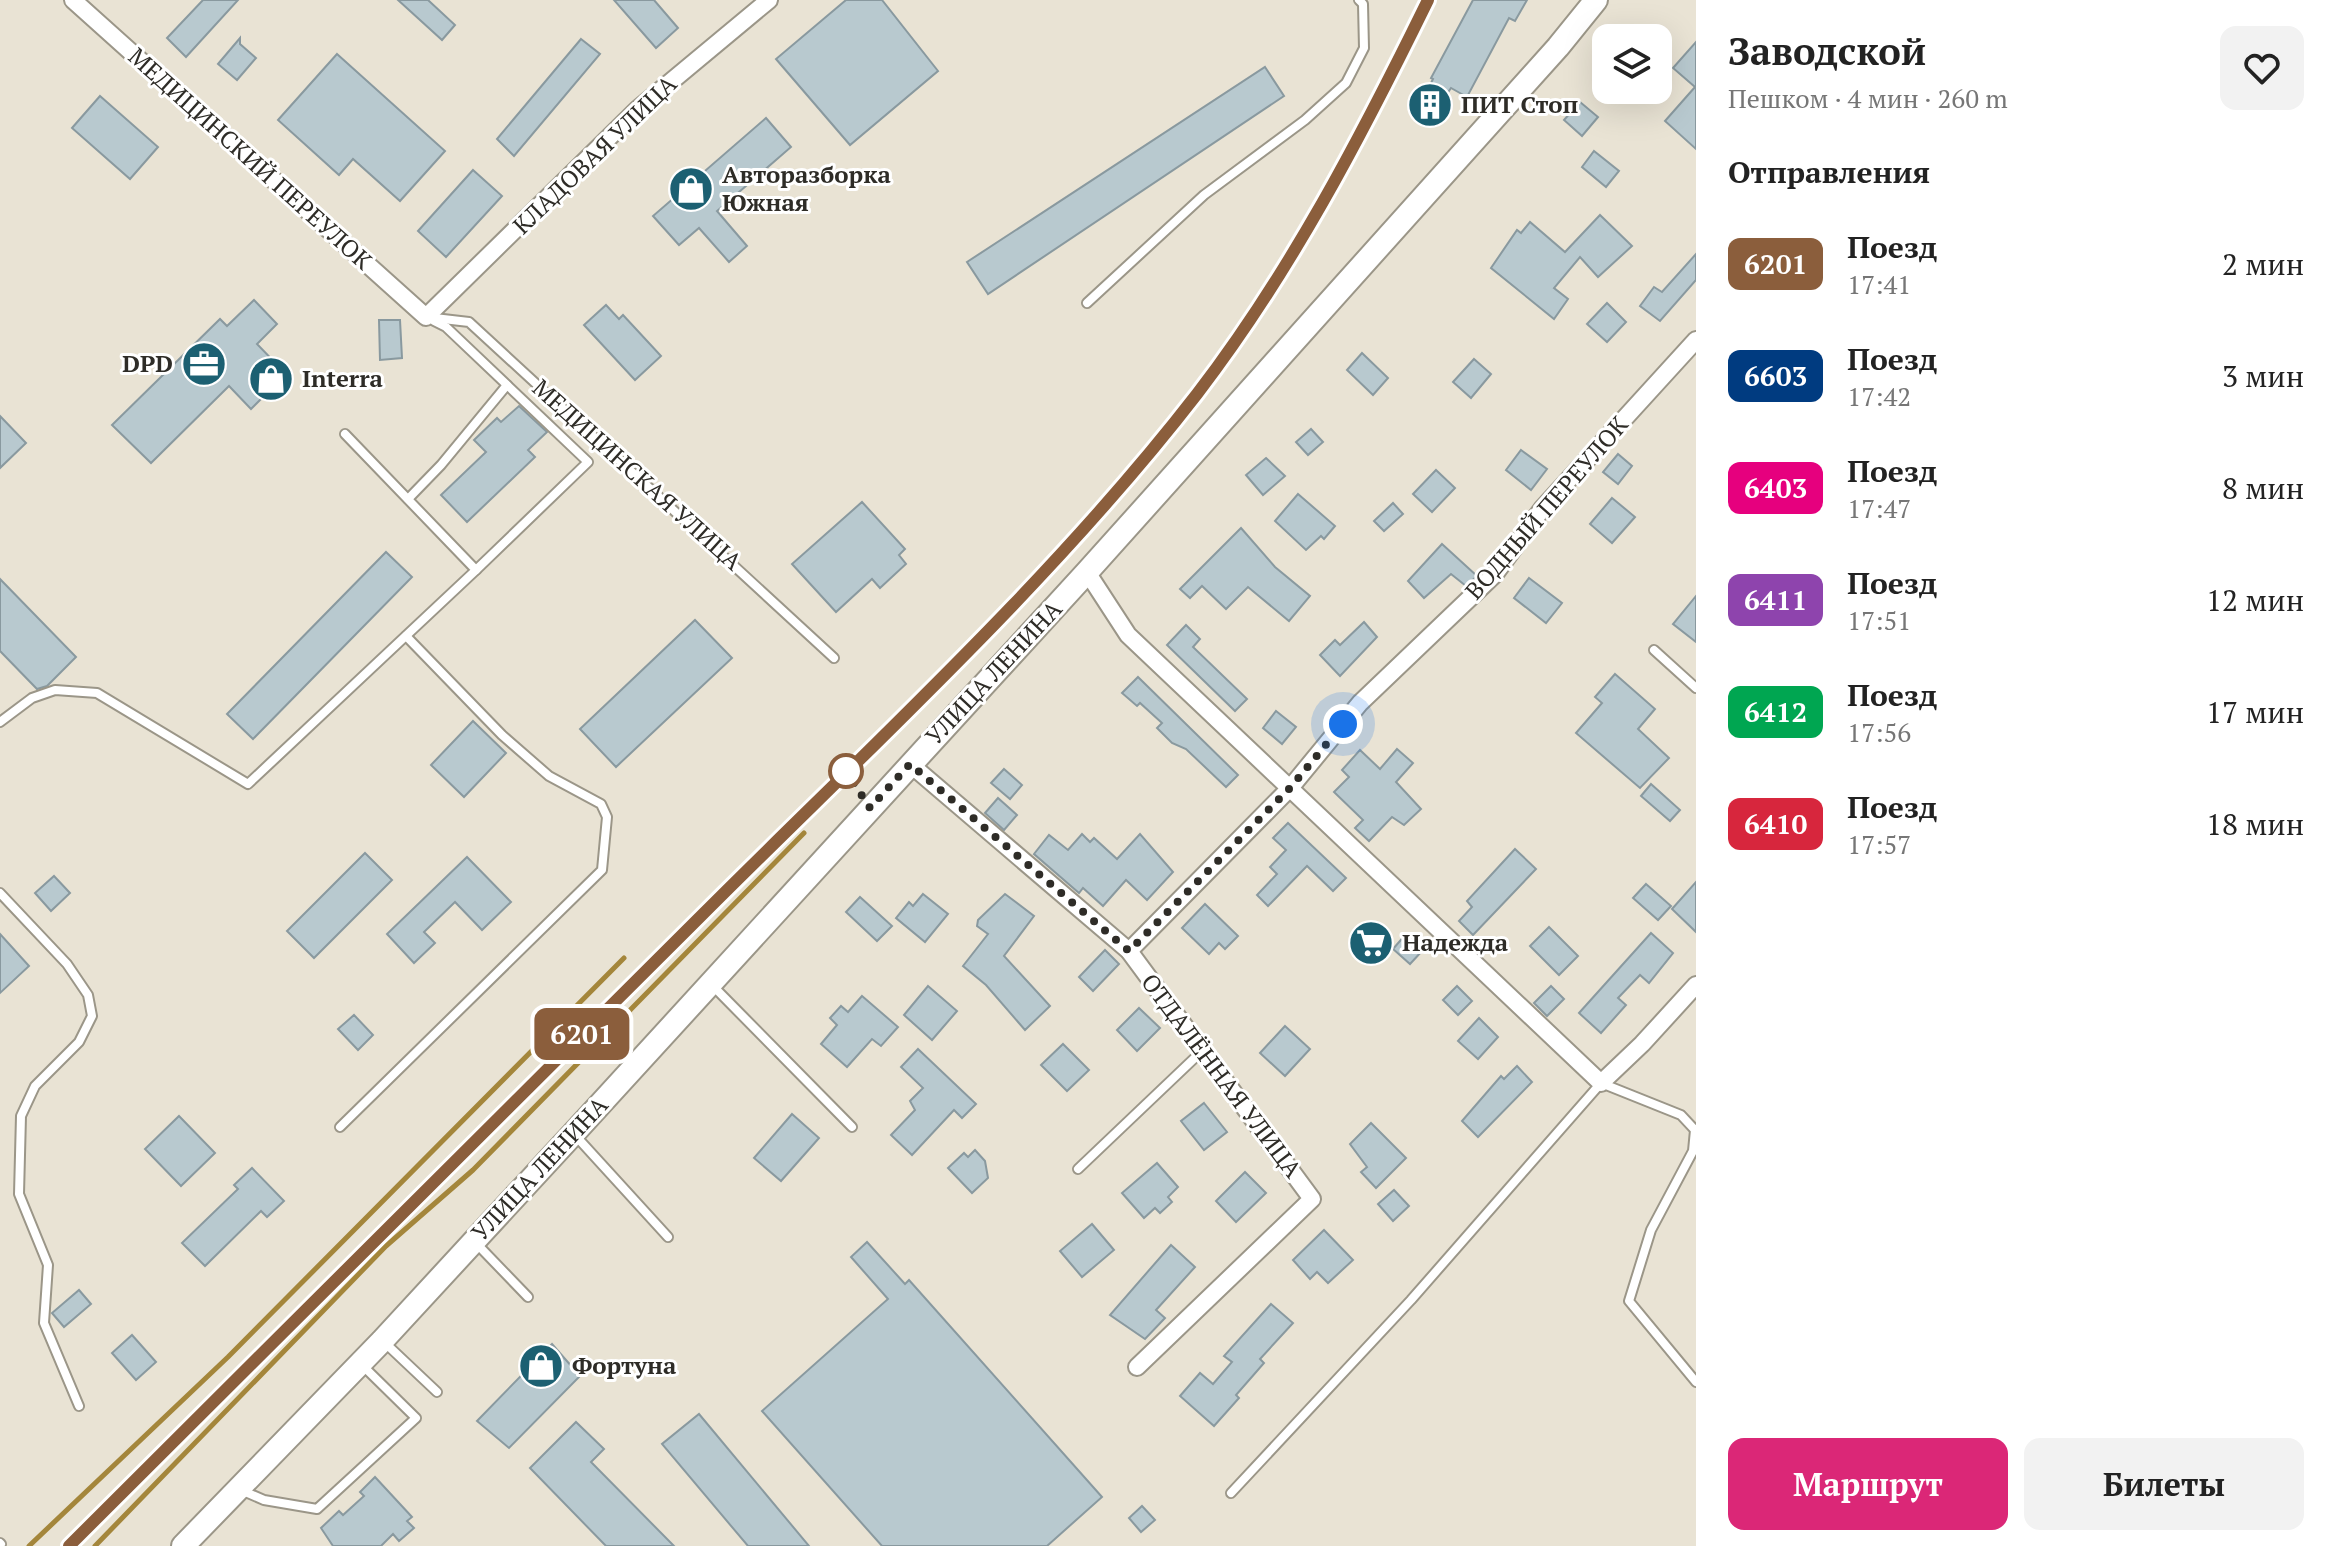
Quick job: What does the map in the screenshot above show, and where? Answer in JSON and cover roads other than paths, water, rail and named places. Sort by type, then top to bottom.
[{"type":"main road","name":"УЛИЦА ЛЕНИНА","points":[[183,1546],[474,1242],[1087,572],[1547,59],[1596,0]]},
{"type":"street","name":"МЕДИЦИНСКИЙ ПЕРЕУЛОК","points":[[73,0],[426,317]]},
{"type":"street","name":"КЛАДОВАЯ УЛИЦА","points":[[426,317],[638,109],[769,0]]},
{"type":"street","name":"ВОДНЫЙ ПЕРЕУЛОК","points":[[1129,951],[1291,787],[1360,703],[1495,574],[1542,509],[1696,340]]},
{"type":"street","points":[[1087,572],[1128,635],[1601,1083],[1696,985]]},
{"type":"street","name":"ОТДАЛЁННАЯ УЛИЦА","points":[[910,764],[1129,951],[1312,1199],[1137,1367]]},
{"type":"lane","points":[[1087,303],[1204,195],[1305,120],[1346,83],[1364,48],[1363,4],[1359,0]]},
{"type":"lane","points":[[0,722],[32,698],[55,690],[97,693],[248,784],[476,570],[588,462],[446,327],[426,317]]},
{"type":"lane","name":"МЕДИЦИНСКАЯ УЛИЦА","points":[[426,317],[469,322],[834,658]]},
{"type":"lane","points":[[408,499],[441,465],[507,385]]},
{"type":"lane","points":[[345,434],[476,570]]},
{"type":"lane","points":[[340,1127],[602,870],[607,817],[601,804],[549,776],[502,735],[406,636]]},
{"type":"lane","points":[[1654,650],[1696,688]]},
{"type":"lane","points":[[0,893],[67,964],[88,995],[92,1016],[79,1042],[35,1086],[21,1116],[19,1194],[48,1265],[44,1323],[79,1406]]},
{"type":"lane","points":[[710,984],[852,1127]]},
{"type":"lane","points":[[1078,1169],[1203,1050]]},
{"type":"lane","points":[[1231,1493],[1411,1300],[1601,1083],[1681,1115],[1695,1130],[1693,1151],[1651,1230],[1629,1301],[1696,1382]]},
{"type":"lane","points":[[573,1134],[668,1237]]},
{"type":"lane","points":[[474,1242],[528,1297]]},
{"type":"lane","points":[[382,1341],[437,1392]]},
{"type":"lane","points":[[238,1489],[264,1500],[317,1509],[416,1418],[360,1364]]},
{"type":"waterway","points":[[95,1546],[386,1246],[473,1170],[804,833]]},
{"type":"waterway","points":[[29,1546],[228,1357],[624,958]]},
{"type":"railway","points":[[69,1546],[867,750],[1065,548],[1135,471],[1200,389],[1289,262],[1367,124],[1428,0]]},
{"type":"train","name":"6201","points":[[69,1546],[867,750],[1065,548],[1135,471],[1200,389],[1289,262],[1367,124],[1428,0]]},
{"type":"place","name":"ПИТ Стоп","points":[[1430,105]]},
{"type":"place","name":"Авторазборка Южная","points":[[691,189]]},
{"type":"place","name":"DPD","points":[[204,364]]},
{"type":"place","name":"Interra","points":[[271,379]]},
{"type":"place","name":"Надежда","points":[[1371,943]]},
{"type":"place","name":"Фортуна","points":[[541,1366]]}]
